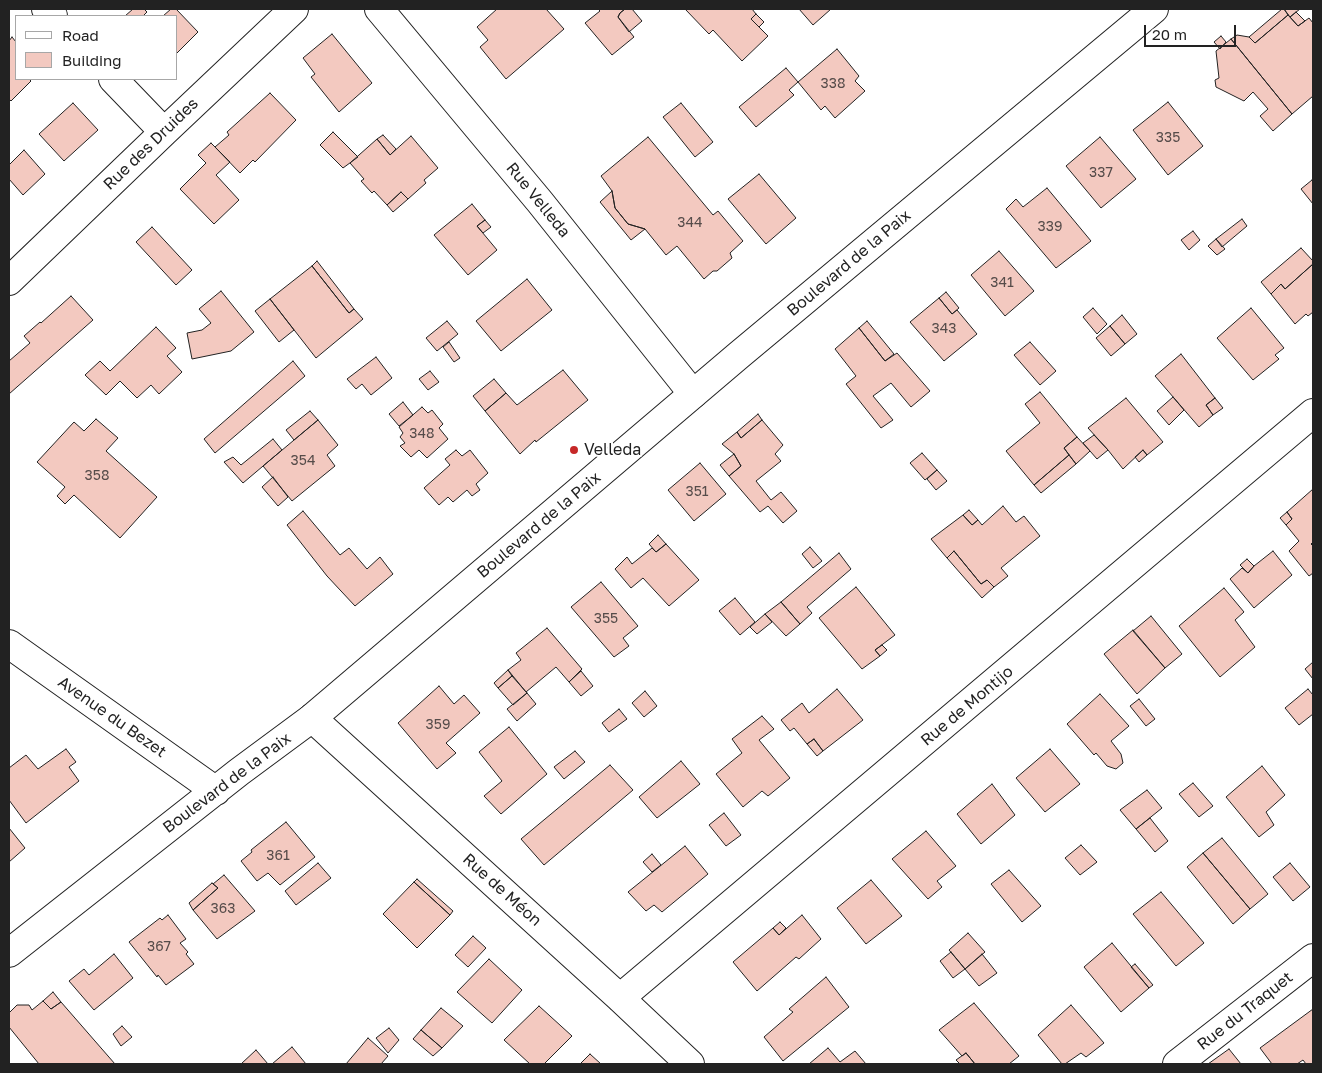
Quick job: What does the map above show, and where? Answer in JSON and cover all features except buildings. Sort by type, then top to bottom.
[{"type":"street","name":"Rue des Druides","points":[[9,281],[294,9]]},
{"type":"street","name":"Rue Velleda","points":[[379,9],[540,202],[693,394]]},
{"type":"street","name":"Boulevard de la Paix","points":[[9,953],[312,718],[693,394],[1154,9]]},
{"type":"street","points":[[114,80],[164,132]]},
{"type":"street","name":"Rue de Montijo","points":[[620,998],[1313,413]]},
{"type":"street","name":"Avenue du Bezet","points":[[9,644],[216,791]]},
{"type":"street","name":"Rue de Méon","points":[[312,718],[690,1064]]},
{"type":"street","name":"Rue du Traquet","points":[[1177,1064],[1313,958]]},
{"type":"place","name":"Velleda","points":[[574,450]]}]
